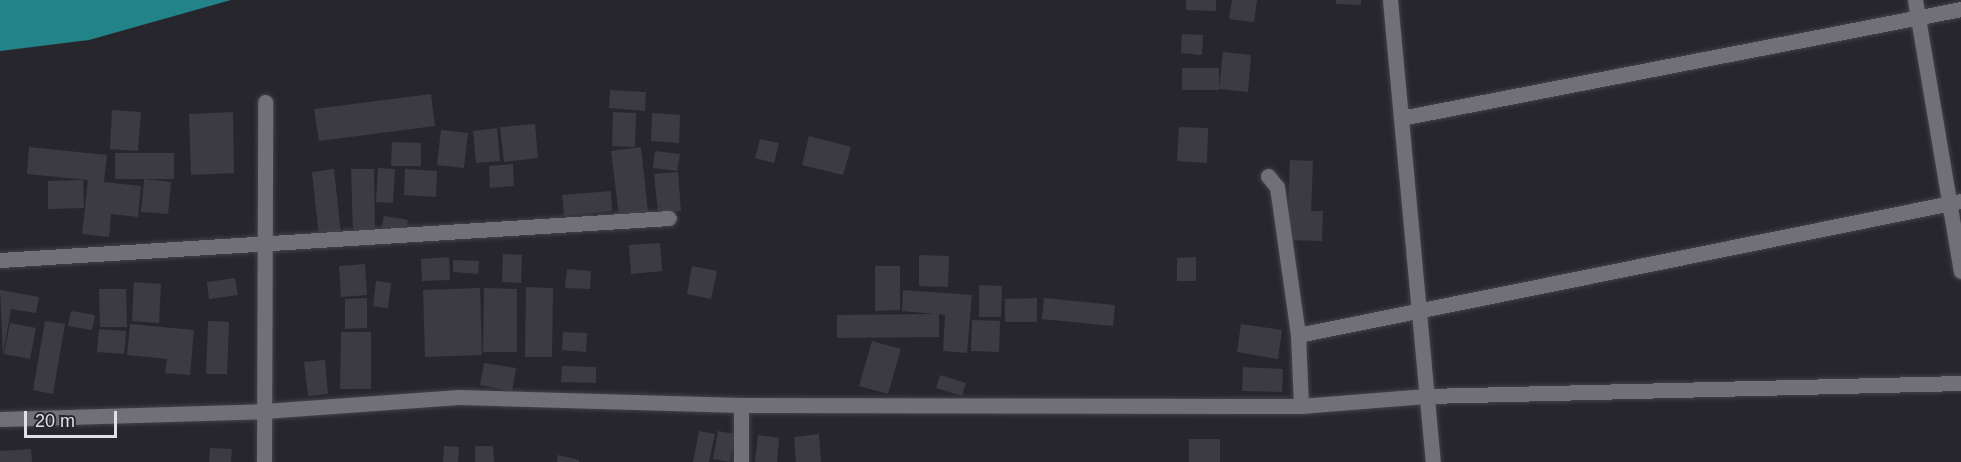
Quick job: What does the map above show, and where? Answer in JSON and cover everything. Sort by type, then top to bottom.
[{"type":"street","points":[[1390,0],[1433,462]]},
{"type":"street","points":[[1915,0],[1955,202],[1961,272]]},
{"type":"street","points":[[1401,118],[1961,9]]},
{"type":"street","points":[[264,462],[265,102]]},
{"type":"street","points":[[1268,177],[1277,187],[1298,335],[1301,406]]},
{"type":"street","points":[[1298,335],[1955,202]]},
{"type":"street","points":[[0,260],[669,218]]},
{"type":"street","points":[[0,419],[264,411],[458,397],[741,405],[1301,406],[1426,396],[1961,383]]},
{"type":"street","points":[[741,405],[741,462]]},
{"type":"water","points":[[0,0],[231,0],[89,40],[0,51]]},
{"type":"building","points":[[1186,0],[1216,0],[1216,11],[1186,10]]},
{"type":"building","points":[[1232,0],[1257,0],[1254,22],[1229,19]]},
{"type":"building","points":[[1336,0],[1361,0],[1361,5],[1336,4]]},
{"type":"building","points":[[1182,34],[1203,35],[1202,55],[1181,53]]},
{"type":"building","points":[[1223,52],[1251,55],[1248,92],[1219,89]]},
{"type":"building","points":[[1182,68],[1219,68],[1219,90],[1182,90]]},
{"type":"building","points":[[610,90],[646,92],[645,111],[609,108]]},
{"type":"building","points":[[431,94],[435,126],[319,141],[314,109]]},
{"type":"building","points":[[112,110],[141,112],[138,151],[110,149]]},
{"type":"building","points":[[233,112],[234,173],[191,175],[189,114]]},
{"type":"building","points":[[613,112],[636,113],[635,147],[612,146]]},
{"type":"building","points":[[652,113],[680,115],[679,143],[651,141]]},
{"type":"building","points":[[535,124],[538,158],[504,162],[500,127]]},
{"type":"building","points":[[1179,127],[1208,128],[1207,163],[1177,161]]},
{"type":"building","points":[[497,128],[500,161],[476,163],[473,131]]},
{"type":"building","points":[[441,130],[468,133],[464,168],[437,165]]},
{"type":"building","points":[[809,136],[851,147],[843,175],[802,165]]},
{"type":"building","points":[[760,139],[779,143],[774,163],[755,158]]},
{"type":"building","points":[[392,142],[421,143],[421,166],[391,166]]},
{"type":"building","points":[[29,147],[107,155],[104,182],[141,186],[138,217],[111,214],[109,237],[82,234],[88,180],[27,174]]},
{"type":"building","points":[[641,147],[648,212],[619,216],[611,151]]},
{"type":"building","points":[[655,151],[680,154],[677,171],[653,168]]},
{"type":"building","points":[[115,153],[174,153],[174,179],[115,179]]},
{"type":"building","points":[[1290,160],[1313,161],[1311,211],[1323,211],[1322,241],[1287,240]]},
{"type":"building","points":[[513,164],[514,186],[490,188],[489,166]]},
{"type":"building","points":[[378,168],[395,169],[393,203],[376,202]]},
{"type":"building","points":[[334,169],[341,234],[319,237],[312,172]]},
{"type":"building","points":[[351,169],[374,169],[375,232],[353,233]]},
{"type":"building","points":[[405,169],[437,171],[436,197],[404,195]]},
{"type":"building","points":[[678,172],[681,211],[658,213],[654,174]]},
{"type":"building","points":[[144,179],[171,182],[168,214],[141,212]]},
{"type":"building","points":[[83,180],[84,208],[48,209],[48,181]]},
{"type":"building","points":[[611,191],[612,211],[564,216],[562,195]]},
{"type":"building","points":[[384,216],[408,220],[405,234],[381,230]]},
{"type":"building","points":[[660,243],[662,271],[631,274],[629,245]]},
{"type":"building","points":[[503,254],[522,255],[521,283],[502,282]]},
{"type":"building","points":[[919,255],[949,256],[948,287],[919,286]]},
{"type":"building","points":[[449,257],[450,280],[422,281],[421,259]]},
{"type":"building","points":[[1196,257],[1196,281],[1177,281],[1177,258]]},
{"type":"building","points":[[453,260],[479,261],[478,274],[453,272]]},
{"type":"building","points":[[365,264],[367,295],[341,297],[339,266]]},
{"type":"building","points":[[692,266],[717,271],[711,299],[687,294]]},
{"type":"building","points":[[875,266],[900,266],[900,310],[875,311]]},
{"type":"building","points":[[567,269],[591,271],[590,289],[565,288]]},
{"type":"building","points":[[235,278],[238,295],[209,299],[207,282]]},
{"type":"building","points":[[376,281],[391,283],[388,308],[373,306]]},
{"type":"building","points":[[134,282],[161,284],[159,323],[132,321]]},
{"type":"building","points":[[979,285],[1002,286],[1001,317],[979,317]]},
{"type":"building","points":[[526,287],[553,288],[552,357],[525,357]]},
{"type":"building","points":[[480,288],[482,355],[425,357],[423,290]]},
{"type":"building","points":[[484,288],[517,289],[517,352],[483,352]]},
{"type":"building","points":[[99,289],[126,289],[127,327],[100,327]]},
{"type":"building","points":[[0,290],[39,297],[36,313],[11,309],[3,355]]},
{"type":"building","points":[[903,290],[972,295],[967,353],[943,351],[945,315],[939,314],[939,337],[837,338],[837,315],[935,314],[902,311]]},
{"type":"building","points":[[367,298],[367,328],[345,329],[345,299]]},
{"type":"building","points":[[1037,298],[1037,322],[1005,322],[1005,299]]},
{"type":"building","points":[[1044,298],[1115,305],[1113,326],[1042,319]]},
{"type":"building","points":[[71,311],[95,315],[92,330],[68,326]]},
{"type":"building","points":[[972,320],[1000,321],[999,352],[971,351]]},
{"type":"building","points":[[45,321],[65,324],[53,394],[33,390]]},
{"type":"building","points":[[208,321],[229,322],[227,374],[206,374]]},
{"type":"building","points":[[10,323],[36,328],[30,359],[4,354]]},
{"type":"building","points":[[130,324],[194,330],[190,375],[165,373],[167,359],[127,355]]},
{"type":"building","points":[[1241,324],[1282,330],[1278,359],[1237,352]]},
{"type":"building","points":[[99,329],[126,331],[124,354],[97,352]]},
{"type":"building","points":[[341,332],[371,332],[371,389],[340,389]]},
{"type":"building","points":[[563,332],[587,333],[586,352],[562,350]]},
{"type":"building","points":[[872,341],[901,349],[888,394],[859,386]]},
{"type":"building","points":[[325,360],[328,394],[308,396],[304,362]]},
{"type":"building","points":[[484,363],[516,368],[512,391],[480,385]]},
{"type":"building","points":[[562,366],[596,367],[596,383],[561,382]]},
{"type":"building","points":[[1243,367],[1283,369],[1282,392],[1242,391]]},
{"type":"building","points":[[940,375],[966,383],[962,396],[936,388]]},
{"type":"building","points":[[699,431],[715,434],[709,462],[693,462]]},
{"type":"building","points":[[718,431],[735,434],[730,462],[713,459]]},
{"type":"building","points":[[819,434],[821,462],[796,462],[794,437]]},
{"type":"building","points":[[758,435],[779,438],[777,462],[755,462]]},
{"type":"building","points":[[1189,439],[1220,439],[1220,462],[1189,462]]},
{"type":"building","points":[[444,446],[459,447],[458,462],[443,462]]},
{"type":"building","points":[[475,446],[493,446],[494,462],[475,462]]},
{"type":"building","points":[[210,448],[232,449],[231,462],[209,462]]},
{"type":"building","points":[[31,449],[32,462],[0,462],[0,451]]},
{"type":"building","points":[[558,455],[579,460],[579,462],[557,462]]}]
